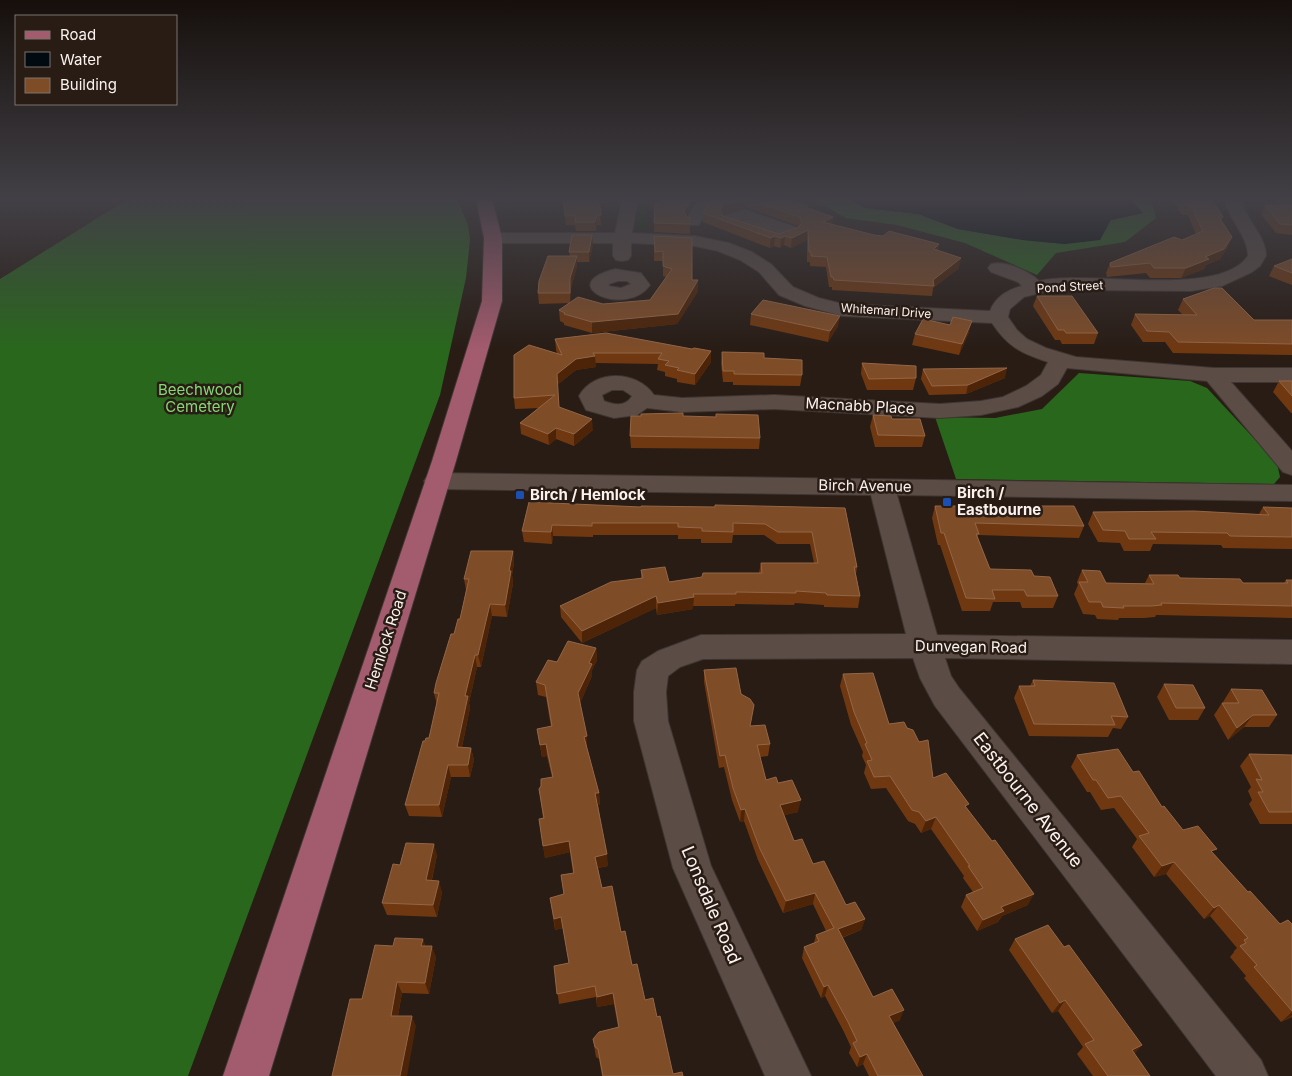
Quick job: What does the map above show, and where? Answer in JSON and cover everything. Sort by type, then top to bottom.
[{"type":"main road","name":"Hemlock Road","points":[[246,1076],[437,481],[492,301],[493,249]]},
{"type":"street","points":[[622,249],[622,275]]},
{"type":"street","name":"Whitemarl Drive","points":[[726,249],[746,256],[765,268],[786,291],[812,302],[843,310],[998,317]]},
{"type":"street","name":"Pond Street","points":[[998,317],[1005,302],[1022,292],[1034,288],[1072,284],[1198,285],[1223,280],[1238,274],[1254,262],[1257,253],[1256,249]]},
{"type":"street","points":[[997,268],[1025,278],[1034,288]]},
{"type":"street","points":[[998,317],[1010,334],[1020,343],[1060,360],[1089,365],[1214,375],[1292,375]]},
{"type":"street","name":"Macnabb Place","points":[[641,401],[682,405],[774,402],[940,411],[981,408],[1010,402],[1034,390],[1050,379],[1060,360]]},
{"type":"street","points":[[1214,375],[1292,467]]},
{"type":"street","name":"Birch Avenue","points":[[437,481],[1292,493]]},
{"type":"street","name":"Eastbourne Avenue","points":[[882,487],[925,646],[936,678],[946,697],[1245,1076]]},
{"type":"street","name":"Dunvegan Road","points":[[656,669],[669,659],[701,647],[925,646],[1289,658]]},
{"type":"street","name":"Lonsdale Road","points":[[656,669],[653,670],[650,692],[651,720],[692,868],[788,1076]]},
{"type":"green space","name":"Beechwood Cemetery","points":[[48,249],[469,249],[466,278],[440,395],[188,1076],[0,1076],[0,279]]},
{"type":"green space","points":[[979,249],[1080,249],[1056,253],[1037,275]]},
{"type":"green space","points":[[1079,373],[1190,381],[1207,388],[1277,463],[1280,477],[1274,484],[956,479],[935,417],[995,418],[1042,409]]},
{"type":"building","points":[[569,249],[589,249],[589,252],[569,252]]},
{"type":"building","points":[[655,249],[692,249],[692,280],[698,280],[678,314],[592,322],[564,314],[559,310],[578,297],[603,304],[650,300],[672,269],[663,266],[663,251],[655,252]]},
{"type":"building","points":[[809,249],[935,249],[961,258],[933,280],[934,286],[834,280],[831,277],[827,257],[811,256],[811,252],[809,252]]},
{"type":"building","points":[[1144,249],[1223,249],[1205,257],[1209,259],[1186,268],[1154,268],[1150,263],[1111,267],[1110,263]]},
{"type":"building","points":[[548,256],[577,256],[570,278],[570,293],[538,293],[539,281]]},
{"type":"building","points":[[1292,259],[1292,273],[1274,266]]},
{"type":"building","points":[[1214,288],[1222,288],[1254,320],[1292,320],[1292,344],[1178,342],[1169,332],[1147,331],[1135,314],[1197,315],[1183,299]]},
{"type":"building","points":[[1037,296],[1072,296],[1098,333],[1066,333],[1064,330],[1058,330]]},
{"type":"building","points":[[763,300],[840,316],[830,331],[751,314]]},
{"type":"building","points":[[953,317],[972,321],[962,344],[915,334],[923,319],[950,325]]},
{"type":"building","points":[[606,333],[711,351],[695,374],[665,365],[669,361],[658,359],[662,353],[593,353],[595,356],[576,359],[557,374],[559,407],[592,419],[574,434],[556,428],[548,434],[520,423],[555,395],[514,398],[514,355],[529,345],[562,355],[555,339]]},
{"type":"building","points":[[722,352],[764,353],[764,358],[802,360],[802,375],[734,374],[734,371],[723,371]]},
{"type":"building","points":[[862,363],[916,366],[916,378],[869,379]]},
{"type":"building","points":[[1007,368],[968,385],[932,386],[923,369]]},
{"type":"building","points":[[1279,381],[1292,381],[1292,396]]},
{"type":"building","points":[[683,413],[683,416],[716,417],[716,414],[758,415],[760,438],[630,436],[631,416]]},
{"type":"building","points":[[873,415],[891,416],[892,419],[920,419],[925,436],[878,435]]},
{"type":"building","points":[[529,502],[641,507],[715,507],[715,505],[845,508],[857,567],[854,567],[860,596],[827,595],[826,593],[796,591],[796,593],[736,592],[736,594],[693,594],[694,597],[658,603],[656,596],[582,631],[560,606],[611,582],[643,578],[641,570],[665,567],[669,582],[702,577],[703,573],[762,573],[761,563],[818,563],[812,532],[778,532],[765,524],[733,523],[733,532],[702,531],[702,528],[678,527],[678,523],[592,523],[592,526],[552,525],[551,532],[522,531]]},
{"type":"building","points":[[935,506],[1074,506],[1084,526],[975,523],[979,534],[976,534],[990,569],[1031,570],[1034,576],[1050,577],[1058,596],[1027,596],[1024,590],[992,590],[995,599],[966,598],[944,533],[941,533]]},
{"type":"building","points":[[1263,507],[1292,508],[1292,537],[1230,536],[1227,533],[1151,532],[1156,539],[1129,539],[1125,531],[1103,530],[1093,512],[1194,511],[1269,515]]},
{"type":"building","points":[[471,551],[513,551],[505,605],[490,604],[478,655],[475,655],[465,696],[468,696],[457,747],[471,748],[468,765],[448,765],[439,805],[405,805],[423,741],[429,738],[439,693],[434,693],[436,683],[451,634],[454,634],[458,619],[460,619],[469,579],[464,579]]},
{"type":"building","points":[[1082,570],[1100,571],[1106,583],[1154,584],[1149,575],[1178,575],[1180,578],[1240,579],[1243,583],[1288,583],[1286,580],[1292,580],[1292,606],[1161,603],[1162,605],[1123,606],[1124,608],[1103,607],[1101,602],[1089,602],[1079,582],[1088,582]]},
{"type":"building","points":[[568,641],[596,648],[589,663],[592,664],[578,693],[587,736],[584,737],[599,793],[595,793],[607,854],[595,857],[602,888],[612,886],[621,932],[625,931],[632,965],[637,964],[645,1000],[653,998],[657,1017],[660,1016],[673,1074],[682,1072],[683,1076],[603,1076],[598,1049],[595,1047],[593,1039],[599,1032],[619,1027],[613,993],[597,997],[595,986],[557,994],[554,966],[569,963],[561,917],[554,919],[550,898],[564,894],[561,875],[574,873],[569,841],[543,846],[539,819],[544,818],[539,789],[541,779],[553,777],[546,744],[540,745],[537,729],[552,726],[545,685],[536,682],[548,660],[557,662]]},
{"type":"building","points":[[736,668],[741,694],[750,699],[754,705],[750,726],[765,725],[770,744],[757,745],[766,780],[776,777],[778,783],[792,780],[801,800],[780,805],[794,841],[802,839],[813,864],[824,861],[846,905],[855,902],[865,919],[838,929],[873,997],[892,989],[904,1010],[889,1016],[923,1076],[878,1076],[867,1054],[860,1057],[853,1043],[857,1041],[848,1022],[828,985],[824,987],[804,947],[819,941],[816,935],[834,928],[815,893],[786,901],[760,849],[745,809],[741,810],[733,788],[725,755],[720,756],[704,670]]},
{"type":"building","points":[[873,673],[889,724],[904,722],[907,728],[913,730],[919,742],[928,740],[933,778],[946,773],[969,804],[965,806],[992,841],[995,840],[1034,894],[1001,907],[1004,911],[983,920],[966,895],[983,888],[936,817],[926,821],[919,812],[912,810],[890,776],[874,777],[867,761],[872,760],[865,744],[867,743],[854,712],[843,674]]},
{"type":"building","points":[[1033,680],[1114,683],[1128,717],[1111,716],[1115,725],[1034,724],[1019,686],[1035,686]]},
{"type":"building","points":[[1164,684],[1193,685],[1205,708],[1176,708]]},
{"type":"building","points":[[1231,689],[1262,690],[1277,715],[1253,715],[1237,728],[1222,703],[1239,703]]},
{"type":"building","points":[[1118,749],[1133,772],[1139,771],[1162,807],[1164,806],[1183,830],[1198,826],[1217,849],[1211,851],[1248,892],[1250,891],[1280,924],[1288,920],[1292,924],[1292,1011],[1254,967],[1257,965],[1240,946],[1246,943],[1244,940],[1248,938],[1219,905],[1214,908],[1174,862],[1162,866],[1139,836],[1149,833],[1121,796],[1108,798],[1096,780],[1093,780],[1077,755]]},
{"type":"building","points":[[1249,754],[1292,755],[1292,812],[1269,812],[1258,792],[1263,792],[1256,779],[1262,780]]},
{"type":"building","points":[[406,843],[434,844],[426,880],[439,881],[433,905],[382,903],[393,864],[400,865]]},
{"type":"building","points":[[1048,925],[1064,947],[1069,945],[1142,1045],[1132,1050],[1150,1076],[1108,1076],[1085,1044],[1094,1040],[1065,1000],[1060,1003],[1015,939]]},
{"type":"building","points":[[395,938],[423,939],[421,946],[432,946],[425,983],[397,982],[391,1016],[412,1016],[400,1076],[332,1076],[350,999],[362,999],[375,945],[393,946]]},
{"type":"place","name":"Birch / Hemlock","points":[[520,495]]},
{"type":"place","name":"Birch / Eastbourne","points":[[947,502]]}]
